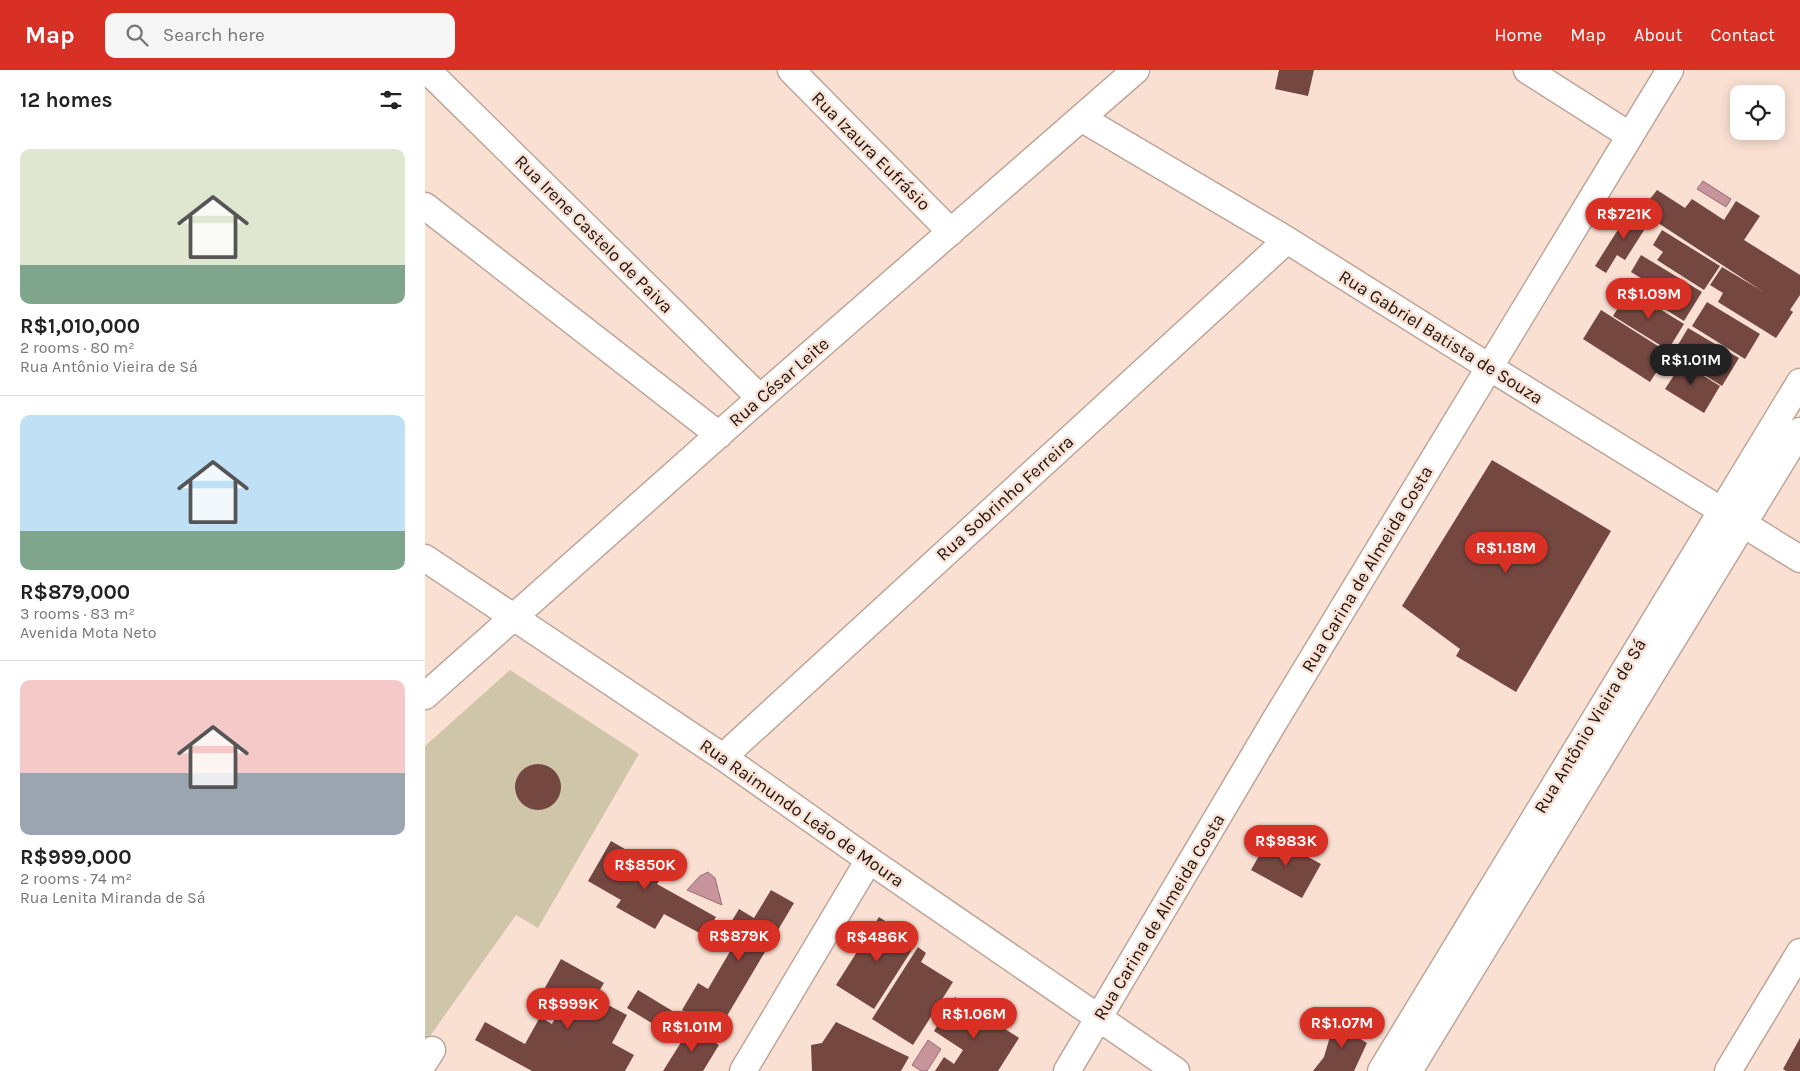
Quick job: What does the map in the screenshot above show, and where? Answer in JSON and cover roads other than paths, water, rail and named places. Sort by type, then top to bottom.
[{"type":"street","name":"Rua Irene Castelo de Paiva","points":[[427,70],[760,398]]},
{"type":"street","name":"Rua Izaura Eufrásio","points":[[791,70],[951,232]]},
{"type":"street","name":"Rua César Leite","points":[[425,696],[515,618],[760,398],[1136,70]]},
{"type":"street","points":[[1527,70],[1629,135]]},
{"type":"street","name":"Rua Carina de Almeida Costa","points":[[1067,1071],[1489,367],[1670,70]]},
{"type":"street","name":"Rua Gabriel Batista de Souza","points":[[1081,118],[1287,240],[1800,559]]},
{"type":"street","points":[[425,206],[719,436]]},
{"type":"street","name":"Rua Sobrinho Ferreira","points":[[723,756],[1287,240]]},
{"type":"street","name":"Rua Antônio Vieira de Sá","points":[[1381,1071],[1720,510],[1800,382]]},
{"type":"street","name":"Rua Antônio Vieira de Sá","points":[[1409,1071],[1800,431]]},
{"type":"street","name":"Rua Raimundo Leão de Moura","points":[[425,558],[723,756],[869,860],[1175,1071]]},
{"type":"street","points":[[743,1071],[869,860]]},
{"type":"street","points":[[1728,1071],[1800,952]]}]
